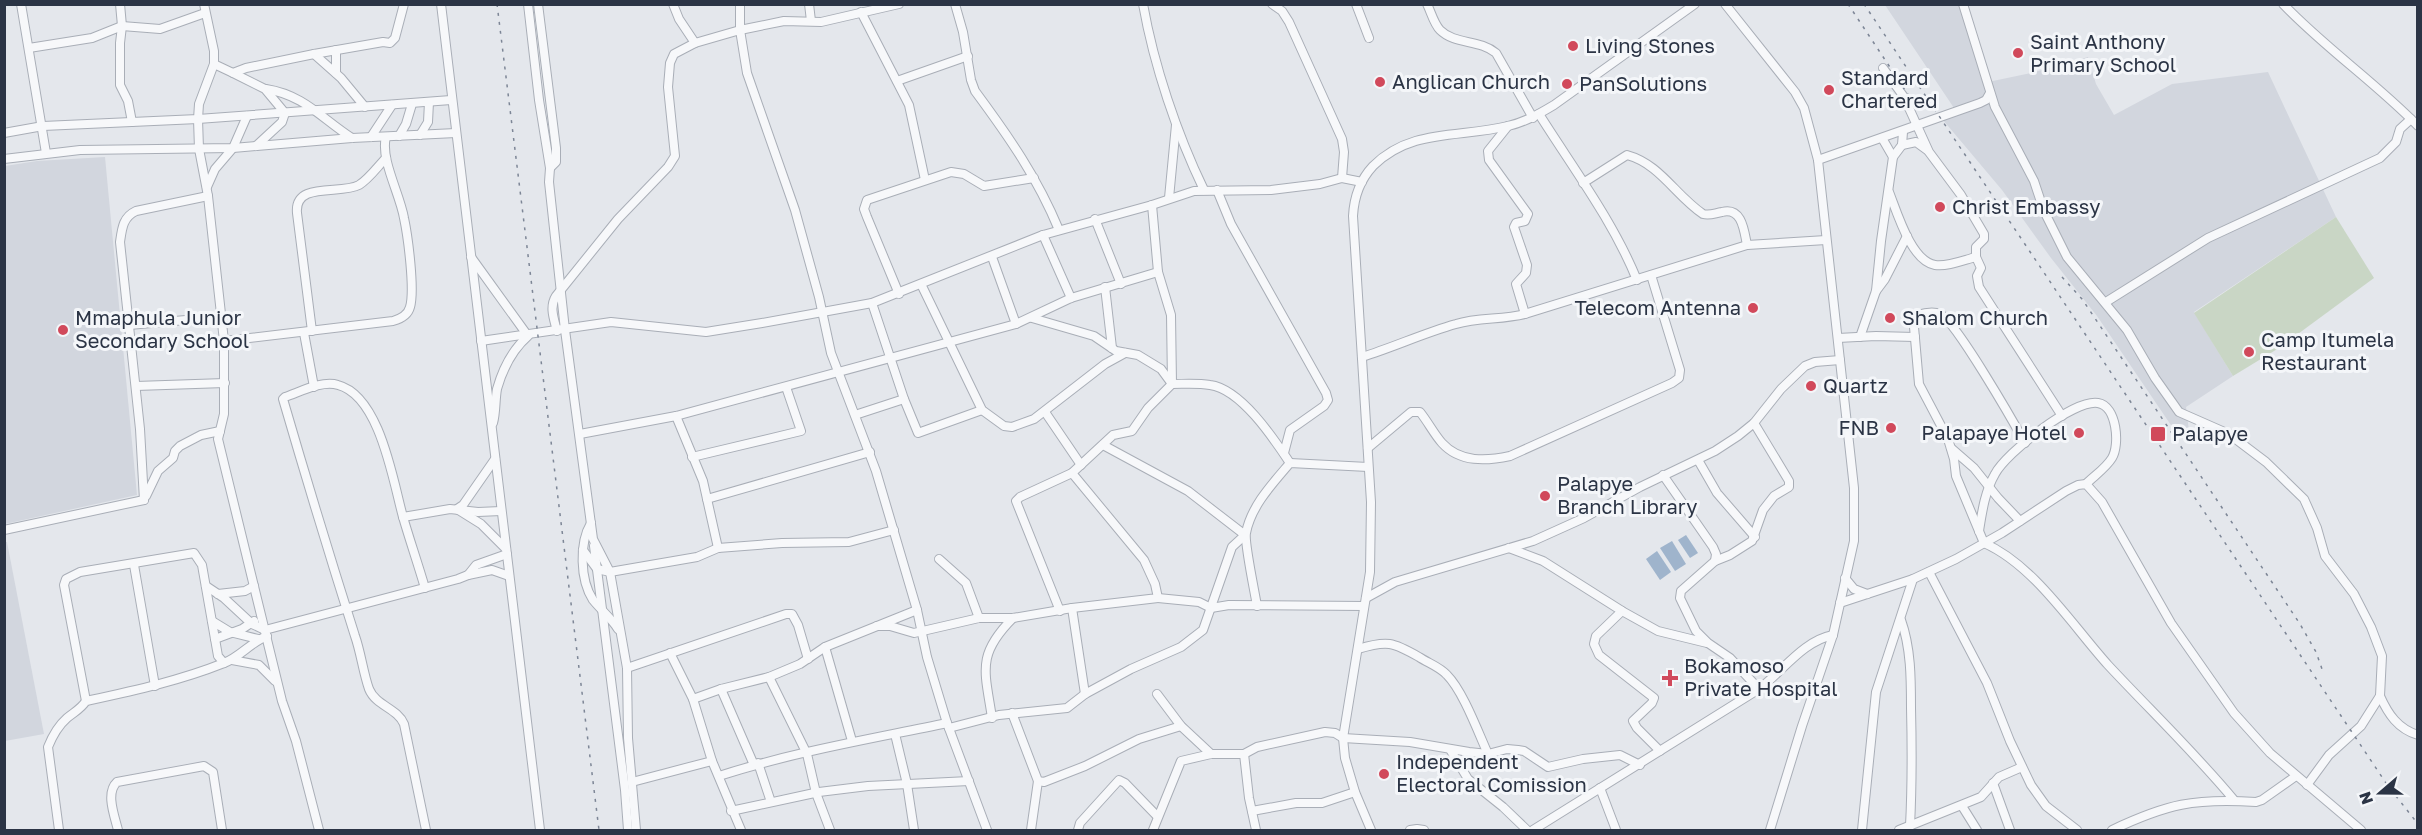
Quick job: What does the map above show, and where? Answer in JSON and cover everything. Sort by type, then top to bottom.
[{"type":"street","points":[[21,4],[46,153]]},
{"type":"street","points":[[120,4],[122,26],[120,85],[128,101],[132,122]]},
{"type":"street","points":[[233,73],[246,68],[314,54],[383,42],[390,43],[395,38],[404,4]]},
{"type":"street","points":[[441,4],[540,831]]},
{"type":"street","points":[[528,4],[538,100],[550,168],[549,182],[560,290],[561,331],[580,434],[625,790],[628,831]]},
{"type":"street","points":[[538,4],[556,148],[556,162],[550,168]]},
{"type":"street","points":[[673,4],[679,19],[695,43]]},
{"type":"street","points":[[740,4],[740,30],[747,73],[795,210],[837,373],[870,452],[917,610],[948,726],[987,831]]},
{"type":"street","points":[[810,4],[811,21]]},
{"type":"street","points":[[560,290],[618,219],[675,156],[669,103],[670,63],[674,54],[695,43],[740,30],[784,21],[821,22],[899,4]]},
{"type":"street","points":[[955,4],[975,91],[1004,129],[1044,194],[1059,230]]},
{"type":"street","points":[[1143,4],[1149,39],[1176,123],[1204,190]]},
{"type":"street","points":[[1272,4],[1282,11],[1289,22],[1342,139],[1344,152],[1342,178]]},
{"type":"street","points":[[1356,4],[1369,38]]},
{"type":"street","points":[[1427,4],[1439,29],[1449,37],[1487,45],[1496,53],[1625,250],[1637,280]]},
{"type":"street","points":[[1371,831],[1355,792],[1345,758],[1343,738],[1370,572],[1371,502],[1353,216],[1354,200],[1362,182],[1387,152],[1406,143],[1428,137],[1508,126],[1536,116],[1695,4]]},
{"type":"street","points":[[1725,4],[1795,92],[1808,117],[1818,160],[1855,515],[1854,541],[1833,635],[1770,831]]},
{"type":"street","points":[[1963,4],[1990,93],[2034,181],[2044,211],[2067,257],[2127,330],[2155,378],[2179,412],[2229,434],[2266,462],[2304,499],[2317,528],[2325,556],[2354,594],[2371,627],[2382,656],[2380,696],[2361,726],[2329,755],[2307,784]]},
{"type":"street","points":[[2283,4],[2313,35],[2395,103],[2418,126]]},
{"type":"street","points":[[29,48],[92,38],[122,26],[160,28],[205,9],[214,51],[214,64],[201,97],[198,119],[199,149],[208,192],[224,341],[224,414],[219,443],[278,683],[296,741],[319,831]]},
{"type":"street","points":[[861,12],[909,105],[925,180]]},
{"type":"street","points":[[336,50],[336,73]]},
{"type":"street","points":[[314,54],[336,73],[365,107]]},
{"type":"street","points":[[897,81],[968,56]]},
{"type":"street","points":[[214,64],[265,89],[290,94],[352,138]]},
{"type":"street","points":[[1883,68],[1904,97],[1929,152],[1961,195],[1984,234],[1984,239],[1976,248],[1976,257],[1981,268],[1977,276],[1979,287],[2062,416]]},
{"type":"street","points":[[265,89],[285,113]]},
{"type":"street","points":[[1818,160],[1980,103],[1986,100],[1990,93]]},
{"type":"street","points":[[4,133],[43,126],[247,116],[451,100]]},
{"type":"street","points":[[420,135],[428,122],[429,102]]},
{"type":"street","points":[[399,136],[406,124],[412,104]]},
{"type":"street","points":[[370,137],[392,105]]},
{"type":"street","points":[[256,146],[282,122],[285,113]]},
{"type":"street","points":[[208,192],[215,169],[233,148],[247,116]]},
{"type":"street","points":[[2106,302],[2208,238],[2380,158],[2396,142],[2400,129],[2411,119]]},
{"type":"street","points":[[1169,198],[1176,123]]},
{"type":"street","points":[[1508,126],[1488,151],[1489,160],[1528,214],[1525,221],[1516,223],[1514,227],[1527,265],[1526,273],[1516,284],[1525,314]]},
{"type":"street","points":[[1860,337],[1876,291],[1893,157],[1902,145],[1903,132]]},
{"type":"street","points":[[4,159],[46,153],[118,148],[233,148],[352,138],[456,133]]},
{"type":"street","points":[[224,341],[393,321],[400,319],[410,309],[411,287],[405,218],[386,158],[384,144],[386,136]]},
{"type":"street","points":[[1882,138],[1893,157]]},
{"type":"street","points":[[1902,145],[1916,142],[1929,152]]},
{"type":"street","points":[[1583,183],[1627,155],[1638,158],[1651,165],[1703,214],[1730,210],[1737,214],[1742,223],[1747,245]]},
{"type":"street","points":[[314,387],[297,213],[298,202],[310,192],[357,186],[386,158]]},
{"type":"street","points":[[899,294],[867,217],[865,203],[871,198],[951,172],[959,173],[984,186],[1034,178]]},
{"type":"street","points":[[481,341],[528,336],[610,322],[706,332],[872,303],[1043,235],[1152,205],[1169,198],[1204,190],[1228,192],[1271,190],[1320,184],[1342,178],[1362,182]]},
{"type":"street","points":[[1216,190],[1231,224],[1328,400],[1324,406],[1290,430],[1284,453]]},
{"type":"street","points":[[144,500],[136,386],[120,242],[123,223],[136,211],[208,192]]},
{"type":"street","points":[[1889,192],[1907,236],[1917,252],[1933,265],[1976,257]]},
{"type":"street","points":[[1152,205],[1158,272],[1170,315],[1172,384]]},
{"type":"street","points":[[1095,219],[1121,284]]},
{"type":"street","points":[[1043,235],[1071,298]]},
{"type":"street","points":[[1876,291],[1885,279],[1907,236]]},
{"type":"street","points":[[1362,357],[1455,324],[1476,319],[1498,320],[1525,314],[1747,245],[1826,240]]},
{"type":"street","points":[[470,256],[528,336]]},
{"type":"street","points":[[992,257],[1016,324]]},
{"type":"street","points":[[580,434],[675,416],[1016,324],[1071,298],[1158,272]]},
{"type":"street","points":[[1368,448],[1411,412],[1416,411],[1420,412],[1441,443],[1450,451],[1475,460],[1510,456],[1672,383],[1678,378],[1680,370],[1651,275]]},
{"type":"street","points":[[921,284],[982,410],[1004,426],[1012,427],[1034,419],[1105,364],[1125,353]]},
{"type":"street","points":[[1105,287],[1112,348]]},
{"type":"street","points":[[872,303],[904,399],[918,433],[982,410]]},
{"type":"street","points":[[2025,443],[1986,377],[1946,318],[1934,312],[1917,315],[1915,337],[1919,384],[1950,448],[1956,476],[1984,543],[2000,550],[2013,560],[2044,590],[2087,642],[2211,772],[2234,800]]},
{"type":"street","points":[[129,325],[220,316]]},
{"type":"street","points":[[1032,318],[1094,336],[1112,348],[1138,355],[1161,369],[1172,384]]},
{"type":"street","points":[[491,429],[497,391],[506,365],[513,350],[528,336]]},
{"type":"street","points":[[1838,338],[1915,337]]},
{"type":"street","points":[[877,626],[890,626],[914,633],[979,618],[1013,618],[1072,608],[1158,598],[1179,598],[1199,602],[1210,608],[1229,605],[1365,602],[1395,582],[1547,536],[1663,475],[1698,460],[1738,436],[1754,423],[1781,389],[1805,366],[1815,362],[1840,360]]},
{"type":"street","points":[[136,386],[225,383]]},
{"type":"street","points":[[425,588],[384,445],[375,421],[366,407],[341,385],[333,384],[314,387],[285,397],[283,399],[373,695],[402,719],[404,724],[426,831]]},
{"type":"street","points":[[1060,611],[1016,501],[1072,473],[1113,435],[1132,431],[1148,408],[1172,384],[1210,385],[1224,389],[1259,421],[1290,464]]},
{"type":"street","points":[[692,457],[801,431],[786,387]]},
{"type":"street","points":[[855,415],[904,399]]},
{"type":"street","points":[[1840,603],[1929,572],[1984,543],[2072,488],[2086,484],[2111,460],[2114,454],[2115,428],[2113,416],[2107,407],[2099,403],[2076,408],[2062,416],[2025,443],[1995,472],[1989,486],[1979,531]]},
{"type":"street","points":[[1045,412],[1081,465]]},
{"type":"street","points":[[675,416],[703,481],[718,548]]},
{"type":"street","points":[[1754,423],[1790,484],[1774,496],[1763,510],[1752,541],[1730,555],[1715,561],[1681,591],[1680,598],[1696,631],[1708,643],[1730,658],[1759,689]]},
{"type":"street","points":[[144,500],[158,471],[173,458],[180,446],[201,435],[220,431]]},
{"type":"street","points":[[1103,445],[1203,500],[1245,535],[1257,606]]},
{"type":"street","points":[[1950,448],[1974,468],[2020,521]]},
{"type":"street","points":[[707,500],[870,452]]},
{"type":"street","points":[[457,509],[463,505],[495,459]]},
{"type":"street","points":[[1698,460],[1717,493],[1755,537]]},
{"type":"street","points":[[719,776],[756,764],[807,754],[852,741],[1012,713],[1027,714],[1067,708],[1085,694],[1131,669],[1181,647],[1203,630],[1232,547],[1245,535],[1256,508],[1272,484],[1290,464]]},
{"type":"street","points":[[1290,464],[1368,467]]},
{"type":"street","points":[[1072,473],[1144,560],[1155,584],[1158,598]]},
{"type":"street","points":[[1663,475],[1713,547],[1716,554],[1715,561]]},
{"type":"street","points":[[2086,484],[2102,502],[2171,623],[2206,676],[2255,737],[2296,776],[2361,831]]},
{"type":"street","points":[[4,530],[144,500]]},
{"type":"street","points":[[403,517],[457,509],[478,512],[501,511]]},
{"type":"street","points":[[457,509],[481,524],[506,552]]},
{"type":"street","points":[[591,523],[585,534],[583,550],[586,588],[620,633]]},
{"type":"street","points":[[583,550],[597,568],[610,572],[697,557],[718,548],[782,543],[849,542],[894,530]]},
{"type":"street","points":[[593,539],[610,572],[627,668],[628,738],[636,831]]},
{"type":"street","points":[[1509,548],[1544,561],[1658,631],[1708,643]]},
{"type":"street","points":[[468,575],[476,565],[506,552]]},
{"type":"street","points":[[86,701],[64,585],[66,579],[80,572],[194,554],[202,566],[218,656],[227,662]]},
{"type":"street","points":[[939,559],[966,583],[979,618]]},
{"type":"street","points":[[134,565],[154,686]]},
{"type":"street","points":[[227,662],[243,653],[266,633],[468,575],[492,570],[509,576]]},
{"type":"street","points":[[1929,572],[1987,683],[2031,785],[2046,806],[2077,831]]},
{"type":"street","points":[[1845,578],[1854,589],[1869,594]]},
{"type":"street","points":[[1862,831],[1876,692],[1901,620],[1912,579]]},
{"type":"street","points":[[206,586],[266,633]]},
{"type":"street","points":[[208,598],[219,594],[245,591],[254,586]]},
{"type":"street","points":[[210,612],[216,604],[228,601]]},
{"type":"street","points":[[1072,608],[1085,694]]},
{"type":"street","points":[[693,699],[721,689],[769,677],[808,659],[825,647],[917,610]]},
{"type":"street","points":[[215,639],[252,624],[260,611]]},
{"type":"street","points":[[1622,611],[1596,636],[1594,644],[1599,655],[1654,698],[1633,721],[1637,729],[1660,751]]},
{"type":"street","points":[[627,668],[775,617],[792,614],[798,625],[808,659]]},
{"type":"street","points":[[992,718],[984,665],[989,648],[999,632],[1013,618]]},
{"type":"street","points":[[1901,620],[1907,641],[1910,671],[1912,784],[1910,826]]},
{"type":"street","points":[[212,621],[230,632],[258,639]]},
{"type":"street","points":[[1533,831],[1759,689],[1812,642],[1833,635]]},
{"type":"street","points":[[1358,649],[1378,643],[1391,644],[1405,649],[1445,672],[1457,691],[1488,754]]},
{"type":"street","points":[[825,647],[852,741]]},
{"type":"street","points":[[670,653],[693,699],[712,761],[741,831]]},
{"type":"street","points":[[59,831],[48,747],[63,722],[86,701],[154,686],[239,660],[259,665],[278,683]]},
{"type":"street","points":[[769,677],[807,754],[816,793],[830,831]]},
{"type":"street","points":[[721,689],[771,802]]},
{"type":"street","points":[[1157,694],[1181,726],[1211,754]]},
{"type":"street","points":[[2380,696],[2396,722],[2409,732],[2418,735]]},
{"type":"street","points":[[1012,713],[1038,781],[1030,831]]},
{"type":"street","points":[[1038,781],[1044,782],[1085,766],[1139,739],[1181,726]]},
{"type":"street","points":[[1153,831],[1157,816],[1181,761],[1211,754],[1244,754],[1257,747],[1325,732],[1335,733],[1343,738],[1410,742],[1451,751],[1488,754],[1507,749],[1524,751],[1548,767],[1583,759],[1620,755],[1640,765]]},
{"type":"street","points":[[895,734],[907,784],[914,831]]},
{"type":"street","points":[[1451,751],[1468,779],[1503,807],[1527,831]]},
{"type":"street","points":[[1244,754],[1256,831]]},
{"type":"street","points":[[632,782],[712,761]]},
{"type":"street","points":[[118,831],[111,794],[112,786],[117,782],[204,766],[213,772],[222,831]]},
{"type":"street","points":[[1899,831],[1962,806],[1981,796],[1999,777],[2022,767]]},
{"type":"street","points":[[2112,831],[2165,807],[2212,799],[2256,802],[2296,776]]},
{"type":"street","points":[[1078,831],[1080,823],[1119,780],[1125,783],[1157,816]]},
{"type":"street","points":[[731,811],[816,793],[907,784],[969,781]]},
{"type":"street","points":[[1993,783],[2010,831]]},
{"type":"street","points":[[1600,788],[1616,831]]},
{"type":"street","points":[[1252,811],[1296,803],[1322,803],[1355,792]]},
{"type":"street","points":[[1962,806],[1977,831]]},
{"type":"street","points":[[1410,831],[1417,829],[1424,831]]},
{"type":"shaded area","points":[[1885,5],[1963,5],[1988,82],[2088,57],[2096,84],[2114,115],[2172,84],[2268,72],[2336,217],[2194,312],[2233,376],[2186,407],[2189,431],[2179,437],[2097,316],[2051,258],[2002,190],[1943,120],[1956,111]]},
{"type":"shaded area","name":"Mmaphula Junior Secondary School","points":[[105,157],[137,495],[5,524],[5,166],[37,161]]},
{"type":"shaded area","points":[[5,542],[7,542],[44,734],[5,741]]},
{"type":"green space","points":[[2336,217],[2374,278],[2279,348],[2233,376],[2194,313]]},
{"type":"water","points":[[1686,535],[1698,553],[1690,558],[1678,540]]},
{"type":"water","points":[[1672,541],[1686,564],[1675,571],[1660,548]]},
{"type":"water","points":[[1657,551],[1671,572],[1660,580],[1646,559]]},
{"type":"railway","points":[[497,4],[599,830]]},
{"type":"railway","points":[[1848,4],[1911,99]]},
{"type":"railway","points":[[1864,4],[2388,786],[2418,824]]},
{"type":"railway","points":[[2062,277],[2082,299],[2300,624],[2316,652],[2322,669]]},
{"type":"place","name":"Living Stones","points":[[1573,46]]},
{"type":"place","name":"Saint Anthony Primary School","points":[[2018,53]]},
{"type":"place","name":"Anglican Church","points":[[1380,82]]},
{"type":"place","name":"PanSolutions","points":[[1567,84]]},
{"type":"place","name":"Standard Chartered","points":[[1829,90]]},
{"type":"place","name":"Christ Embassy","points":[[1940,207]]},
{"type":"place","name":"Telecom Antenna","points":[[1753,308]]},
{"type":"place","name":"Shalom Church","points":[[1890,318]]},
{"type":"place","name":"Mmaphula Junior Secondary School","points":[[63,330]]},
{"type":"place","name":"Camp Itumela Restaurant","points":[[2249,352]]},
{"type":"place","name":"Quartz","points":[[1811,386]]},
{"type":"place","name":"FNB","points":[[1891,428]]},
{"type":"place","name":"Palapaye Hotel","points":[[2079,433]]},
{"type":"place","name":"Palapye","points":[[2158,434]]},
{"type":"place","name":"Palapye Branch Library","points":[[1545,496]]},
{"type":"place","name":"Bokamoso Private Hospital","points":[[1670,678]]},
{"type":"place","name":"Independent Electoral Comission","points":[[1384,774]]}]
